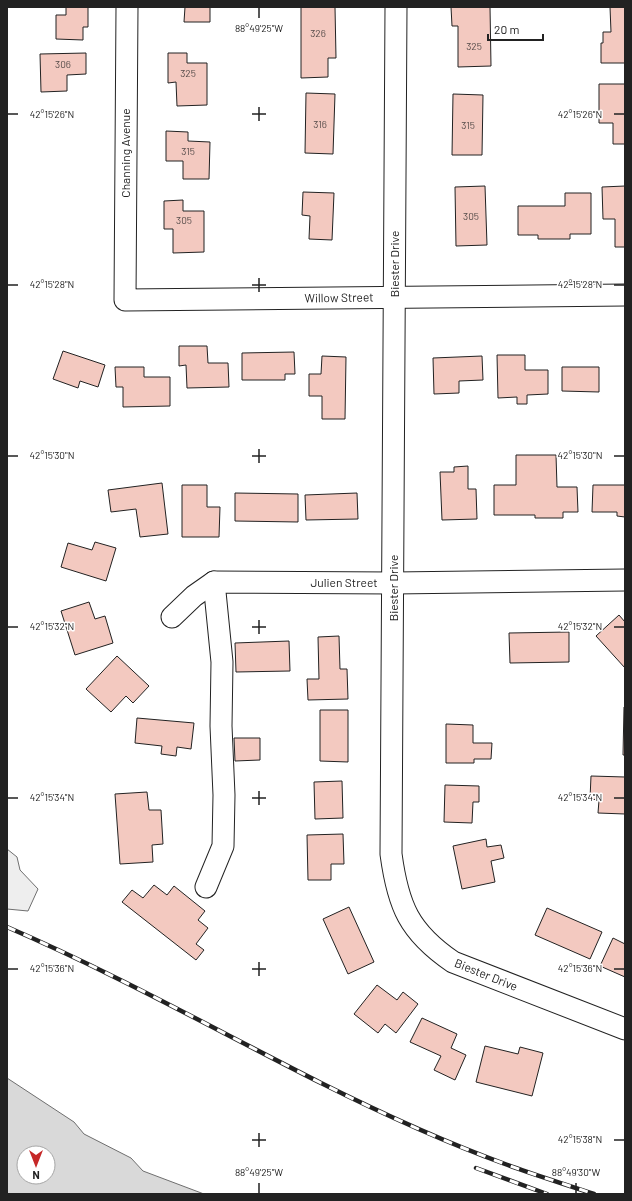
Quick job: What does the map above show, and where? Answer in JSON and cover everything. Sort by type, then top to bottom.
[{"type":"street","name":"Channing Avenue","points":[[124,300],[127,7]]},
{"type":"street","name":"Biester Drive","points":[[396,7],[394,583],[391,854],[394,876],[399,897],[420,935],[435,950],[453,962],[625,1029]]},
{"type":"street","name":"Willow Street","points":[[124,300],[625,295]]},
{"type":"street","name":"Julien Street","points":[[214,582],[394,583],[625,580]]},
{"type":"street","points":[[172,617],[194,596],[214,582],[222,662],[221,726],[224,802],[223,846],[206,887]]},
{"type":"shaded area","points":[[7,849],[17,857],[20,870],[38,889],[28,911],[7,909]]},
{"type":"shaded area","points":[[7,1078],[74,1122],[84,1134],[131,1158],[143,1171],[204,1194],[7,1194]]},
{"type":"building","points":[[66,7],[88,7],[88,27],[83,27],[83,40],[56,39],[56,15],[66,15]]},
{"type":"building","points":[[185,7],[210,7],[210,22],[184,22]]},
{"type":"building","points":[[301,7],[335,7],[336,58],[328,58],[328,77],[301,78]]},
{"type":"building","points":[[451,7],[490,7],[491,66],[458,67],[458,26],[452,26]]},
{"type":"building","points":[[610,7],[625,7],[625,63],[601,63],[601,43],[603,43],[603,32],[611,32]]},
{"type":"building","points":[[86,53],[86,74],[67,75],[67,91],[41,92],[40,54]]},
{"type":"building","points":[[168,53],[187,53],[187,63],[207,63],[207,105],[177,106],[176,82],[168,83]]},
{"type":"building","points":[[599,84],[625,84],[625,144],[613,144],[613,123],[599,123]]},
{"type":"building","points":[[306,93],[335,94],[333,154],[305,153]]},
{"type":"building","points":[[453,94],[483,95],[482,155],[452,155]]},
{"type":"building","points":[[166,131],[188,132],[188,141],[210,142],[209,179],[183,179],[183,161],[166,161]]},
{"type":"building","points":[[485,186],[487,245],[456,246],[455,187]]},
{"type":"building","points":[[625,186],[625,247],[615,247],[615,219],[603,219],[602,187]]},
{"type":"building","points":[[303,192],[334,193],[332,240],[309,239],[310,216],[302,215]]},
{"type":"building","points":[[565,193],[591,193],[591,234],[570,234],[570,239],[538,239],[538,235],[518,235],[518,206],[565,206]]},
{"type":"building","points":[[183,200],[183,211],[204,211],[204,252],[173,253],[173,229],[164,229],[164,201]]},
{"type":"building","points":[[179,346],[207,346],[208,363],[228,363],[229,387],[187,388],[186,365],[179,366]]},
{"type":"building","points":[[63,351],[105,365],[98,387],[80,381],[78,388],[53,379]]},
{"type":"building","points":[[294,352],[295,374],[285,374],[285,380],[242,380],[242,353]]},
{"type":"building","points":[[497,355],[525,355],[525,370],[548,370],[548,394],[527,395],[527,404],[517,404],[517,397],[498,398]]},
{"type":"building","points":[[322,356],[346,357],[345,419],[322,419],[322,396],[309,396],[309,374],[321,374]]},
{"type":"building","points":[[482,356],[483,380],[459,381],[459,393],[434,394],[433,358]]},
{"type":"building","points":[[115,367],[144,367],[144,377],[170,377],[170,406],[123,407],[123,387],[116,387]]},
{"type":"building","points":[[562,367],[599,367],[599,392],[562,391]]},
{"type":"building","points":[[516,455],[556,455],[557,487],[577,487],[578,512],[563,512],[563,518],[535,518],[535,515],[494,515],[494,485],[516,485]]},
{"type":"building","points":[[468,466],[468,489],[476,489],[477,519],[442,520],[440,472],[454,472],[454,467]]},
{"type":"building","points":[[162,483],[168,534],[140,537],[136,509],[111,512],[108,490]]},
{"type":"building","points":[[182,485],[207,485],[207,507],[220,507],[219,537],[182,537]]},
{"type":"building","points":[[593,485],[625,485],[625,517],[617,516],[617,512],[592,512]]},
{"type":"building","points":[[235,493],[298,494],[298,522],[235,521]]},
{"type":"building","points":[[357,493],[358,519],[306,520],[305,495]]},
{"type":"building","points":[[95,542],[116,548],[106,581],[61,567],[68,543],[92,550]]},
{"type":"building","points":[[89,602],[95,619],[105,616],[113,643],[75,655],[61,611]]},
{"type":"building","points":[[619,615],[625,622],[625,668],[596,636]]},
{"type":"building","points":[[569,632],[569,662],[510,663],[509,633]]},
{"type":"building","points":[[339,636],[340,669],[347,669],[348,699],[308,700],[307,679],[319,679],[318,637]]},
{"type":"building","points":[[289,641],[290,671],[236,672],[235,643]]},
{"type":"building","points":[[117,656],[149,686],[133,703],[126,696],[111,712],[86,689]]},
{"type":"building","points":[[624,707],[625,755],[623,755]]},
{"type":"building","points":[[320,710],[348,710],[348,762],[320,761]]},
{"type":"building","points":[[137,718],[194,723],[191,749],[177,747],[176,756],[161,754],[162,746],[135,743]]},
{"type":"building","points":[[446,724],[473,725],[473,743],[492,743],[491,759],[474,759],[474,763],[446,763]]},
{"type":"building","points":[[234,738],[260,738],[260,760],[235,761]]},
{"type":"building","points":[[591,776],[625,777],[625,814],[598,813],[599,800],[590,799]]},
{"type":"building","points":[[342,781],[343,818],[315,819],[314,782]]},
{"type":"building","points":[[445,785],[479,786],[479,802],[473,802],[472,823],[444,822]]},
{"type":"building","points":[[147,792],[149,810],[161,810],[163,844],[152,845],[153,862],[120,864],[115,794]]},
{"type":"building","points":[[343,834],[344,864],[331,864],[331,880],[308,880],[307,835]]},
{"type":"building","points":[[486,839],[487,847],[501,845],[504,858],[491,861],[495,882],[462,889],[453,846]]},
{"type":"building","points":[[154,885],[167,895],[174,886],[205,911],[198,920],[208,928],[196,944],[204,950],[196,960],[122,902],[132,890],[143,898]]},
{"type":"building","points":[[349,907],[374,962],[348,974],[323,919]]},
{"type":"building","points":[[547,908],[602,932],[590,959],[535,935]]},
{"type":"building","points":[[613,938],[625,944],[625,977],[600,966]]},
{"type":"building","points":[[377,985],[397,1000],[403,992],[418,1004],[396,1033],[385,1024],[378,1033],[354,1014]]},
{"type":"building","points":[[422,1018],[457,1034],[451,1048],[466,1055],[455,1080],[434,1070],[441,1056],[410,1042]]},
{"type":"building","points":[[485,1046],[518,1054],[520,1047],[543,1053],[532,1096],[476,1082]]},
{"type":"railway","points":[[7,927],[86,963],[389,1116],[481,1155],[594,1194]]},
{"type":"railway","points":[[476,1168],[547,1194]]}]
